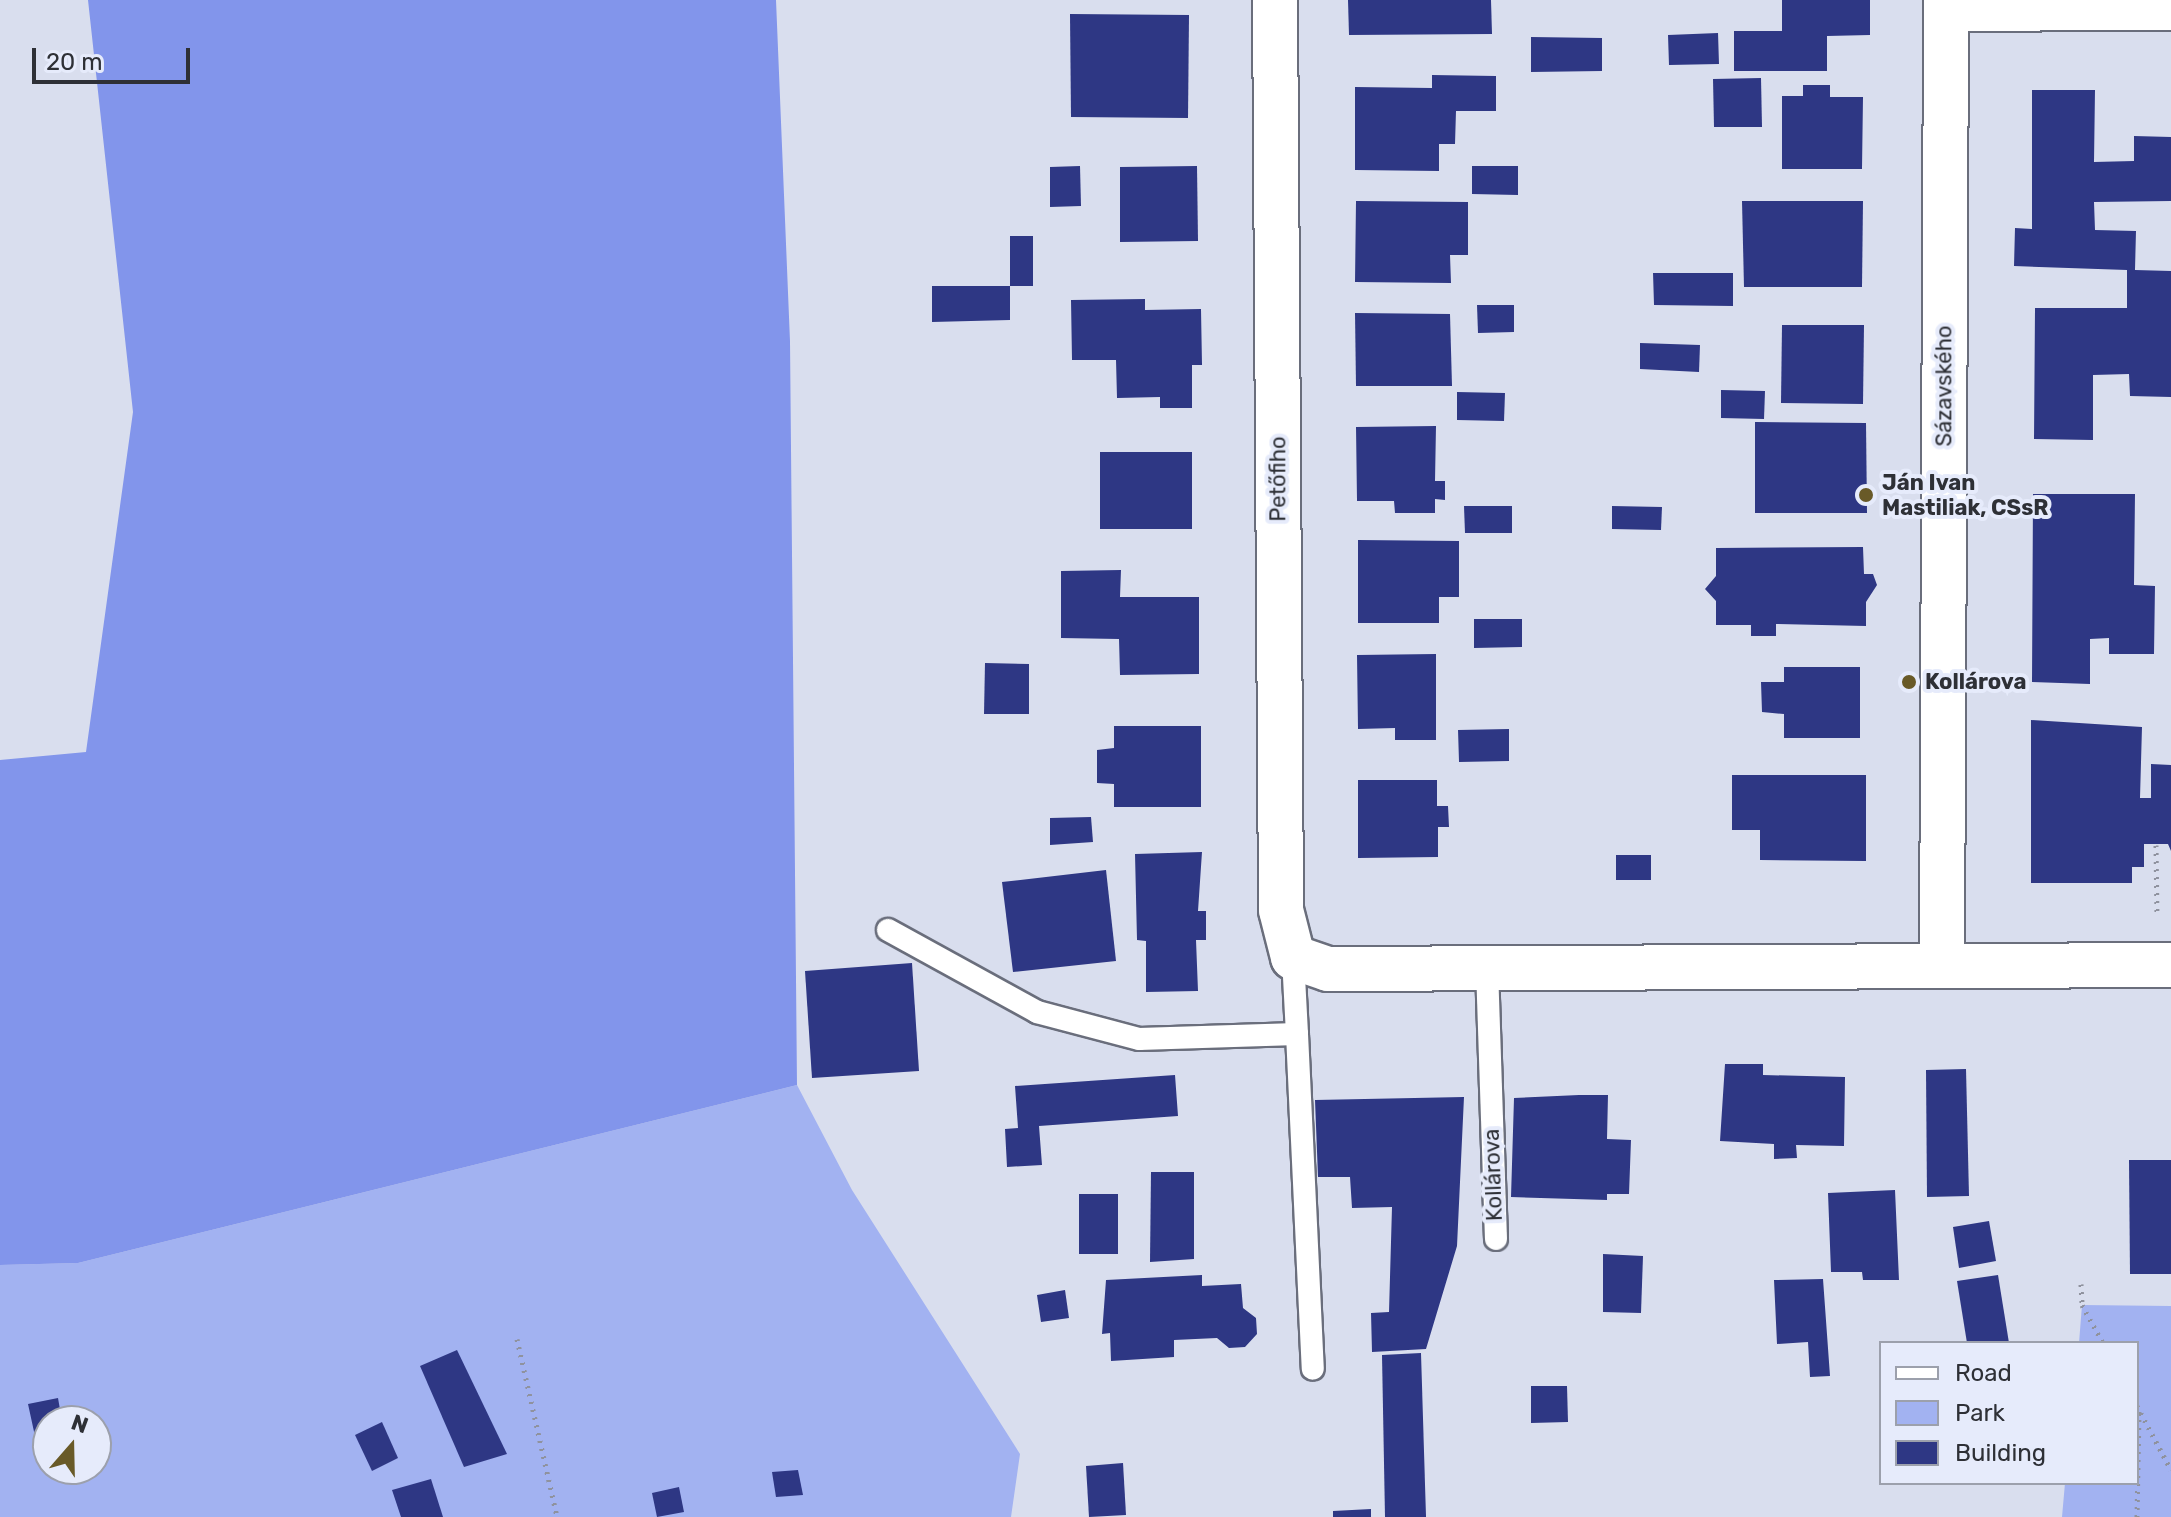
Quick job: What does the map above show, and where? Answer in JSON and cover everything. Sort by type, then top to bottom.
[{"type":"street","name":"Petőfiho","points":[[1275,0],[1281,910],[1293,957]]},
{"type":"street","points":[[1946,4],[2171,8]]},
{"type":"street","name":"Sázavského","points":[[1942,965],[1946,4]]},
{"type":"street","points":[[1293,957],[1328,969],[1942,965],[2164,946]]},
{"type":"lane","points":[[888,930],[1037,1012],[1139,1039],[1297,1034]]},
{"type":"lane","points":[[1293,957],[1313,1369]]},
{"type":"lane","name":"Kollárova","points":[[1487,968],[1496,1239]]},
{"type":"path","points":[[2156,845],[2164,946]]},
{"type":"path","points":[[2081,1284],[2082,1305],[2102,1341]]},
{"type":"path","points":[[517,1339],[557,1517]]},
{"type":"path","points":[[2139,1410],[2171,1470]]},
{"type":"path","points":[[2137,1485],[2137,1517]]},
{"type":"green space","points":[[797,1085],[852,1190],[1020,1454],[1011,1517],[0,1517],[0,1265],[78,1263]]},
{"type":"green space","points":[[2082,1305],[2171,1306],[2171,1517],[2062,1517],[2065,1485],[2139,1485],[2139,1341],[2079,1341]]},
{"type":"shaded area","points":[[88,0],[776,0],[790,341],[797,1085],[78,1263],[0,1265],[0,760],[86,752],[133,412]]},
{"type":"building","points":[[1348,0],[1491,0],[1492,34],[1349,35]]},
{"type":"building","points":[[1782,0],[1870,0],[1870,35],[1827,36],[1827,71],[1734,71],[1734,31],[1782,31]]},
{"type":"building","points":[[1070,14],[1189,15],[1188,118],[1071,117]]},
{"type":"building","points":[[1718,33],[1719,64],[1669,65],[1668,35]]},
{"type":"building","points":[[1531,37],[1602,38],[1602,71],[1531,72]]},
{"type":"building","points":[[1432,75],[1496,76],[1496,111],[1456,111],[1455,144],[1439,144],[1439,171],[1355,170],[1355,87],[1432,88]]},
{"type":"building","points":[[1761,78],[1762,127],[1714,127],[1713,79]]},
{"type":"building","points":[[1803,85],[1830,85],[1830,97],[1863,97],[1862,169],[1782,169],[1782,96],[1803,96]]},
{"type":"building","points":[[2032,90],[2095,90],[2094,162],[2134,161],[2134,136],[2171,137],[2171,201],[2094,202],[2095,230],[2136,231],[2135,270],[2171,271],[2171,397],[2130,396],[2129,374],[2093,375],[2093,440],[2034,439],[2035,308],[2127,308],[2127,270],[2014,266],[2015,228],[2032,229]]},
{"type":"building","points":[[1080,166],[1081,206],[1050,207],[1050,167]]},
{"type":"building","points":[[1197,166],[1198,241],[1120,242],[1120,167]]},
{"type":"building","points":[[1472,166],[1518,166],[1518,195],[1472,194]]},
{"type":"building","points":[[1356,201],[1468,202],[1468,255],[1450,255],[1451,283],[1355,282]]},
{"type":"building","points":[[1742,201],[1863,201],[1862,287],[1744,287]]},
{"type":"building","points":[[1010,236],[1033,236],[1033,286],[1010,286]]},
{"type":"building","points":[[1653,273],[1733,273],[1733,306],[1654,305]]},
{"type":"building","points":[[932,286],[1010,286],[1010,320],[932,322]]},
{"type":"building","points":[[1145,299],[1145,310],[1201,309],[1202,365],[1192,365],[1192,408],[1160,408],[1160,397],[1117,398],[1116,360],[1072,360],[1071,300]]},
{"type":"building","points":[[1477,305],[1514,305],[1514,332],[1478,333]]},
{"type":"building","points":[[1355,313],[1450,314],[1452,386],[1356,386]]},
{"type":"building","points":[[1782,325],[1864,325],[1863,404],[1781,403]]},
{"type":"building","points":[[1640,343],[1700,345],[1699,372],[1640,369]]},
{"type":"building","points":[[1721,390],[1765,391],[1764,419],[1721,418]]},
{"type":"building","points":[[1457,392],[1505,393],[1504,421],[1457,420]]},
{"type":"building","points":[[1755,422],[1866,423],[1867,513],[1755,513]]},
{"type":"building","points":[[1436,426],[1435,481],[1445,481],[1445,500],[1435,499],[1435,513],[1395,513],[1394,501],[1357,501],[1356,427]]},
{"type":"building","points":[[1100,452],[1192,452],[1192,529],[1100,529]]},
{"type":"building","points":[[2033,494],[2135,494],[2134,585],[2155,586],[2154,654],[2109,654],[2109,638],[2090,639],[2090,684],[2032,682]]},
{"type":"building","points":[[1464,506],[1512,506],[1512,533],[1465,533]]},
{"type":"building","points":[[1612,506],[1662,507],[1661,530],[1612,529]]},
{"type":"building","points":[[1358,540],[1459,541],[1459,597],[1439,597],[1439,623],[1358,623]]},
{"type":"building","points":[[1863,547],[1864,574],[1873,574],[1877,585],[1866,602],[1866,626],[1776,624],[1776,636],[1751,636],[1751,625],[1716,625],[1716,601],[1705,589],[1716,576],[1716,548]]},
{"type":"building","points":[[1121,570],[1120,597],[1199,597],[1199,674],[1120,675],[1119,639],[1061,638],[1061,571]]},
{"type":"building","points":[[1474,619],[1522,619],[1522,647],[1474,648]]},
{"type":"building","points":[[1436,654],[1436,740],[1395,740],[1395,728],[1358,729],[1357,655]]},
{"type":"building","points":[[985,663],[1029,664],[1029,714],[984,714]]},
{"type":"building","points":[[1784,667],[1860,667],[1860,738],[1784,738],[1784,714],[1762,712],[1761,682],[1784,682]]},
{"type":"building","points":[[2031,720],[2142,727],[2140,798],[2151,798],[2151,764],[2171,765],[2171,851],[2168,844],[2144,844],[2144,867],[2132,867],[2132,883],[2031,883]]},
{"type":"building","points":[[1114,726],[1201,726],[1201,807],[1114,807],[1114,784],[1097,783],[1097,750],[1114,748]]},
{"type":"building","points":[[1509,729],[1509,761],[1459,762],[1458,730]]},
{"type":"building","points":[[1732,775],[1866,775],[1866,861],[1760,860],[1760,830],[1732,830]]},
{"type":"building","points":[[1358,780],[1437,780],[1437,806],[1448,806],[1449,827],[1438,827],[1438,857],[1358,858]]},
{"type":"building","points":[[1091,817],[1093,842],[1050,845],[1050,818]]},
{"type":"building","points":[[1202,852],[1198,911],[1206,911],[1206,940],[1196,940],[1198,991],[1146,992],[1146,941],[1137,940],[1135,854]]},
{"type":"building","points":[[1616,855],[1651,855],[1651,880],[1616,880]]},
{"type":"building","points":[[1106,870],[1116,961],[1013,972],[1002,882]]},
{"type":"building","points":[[912,963],[919,1071],[812,1078],[805,971]]},
{"type":"building","points":[[1725,1064],[1763,1064],[1763,1075],[1845,1077],[1844,1146],[1796,1145],[1797,1158],[1774,1159],[1774,1144],[1720,1141]]},
{"type":"building","points":[[1966,1069],[1969,1196],[1927,1197],[1926,1070]]},
{"type":"building","points":[[1175,1075],[1178,1116],[1039,1126],[1042,1165],[1007,1167],[1005,1129],[1018,1128],[1015,1086]]},
{"type":"building","points":[[1608,1095],[1607,1139],[1631,1140],[1629,1194],[1607,1194],[1607,1200],[1511,1197],[1514,1098]]},
{"type":"building","points":[[1464,1097],[1457,1246],[1426,1349],[1372,1352],[1371,1313],[1389,1312],[1392,1207],[1352,1208],[1350,1177],[1318,1177],[1315,1100]]},
{"type":"building","points":[[2129,1160],[2171,1160],[2171,1274],[2130,1274]]},
{"type":"building","points":[[1151,1172],[1194,1172],[1194,1259],[1150,1262]]},
{"type":"building","points":[[1895,1190],[1899,1280],[1863,1280],[1862,1272],[1831,1272],[1828,1193]]},
{"type":"building","points":[[1079,1194],[1118,1194],[1118,1254],[1079,1254]]},
{"type":"building","points":[[1989,1221],[1996,1261],[1959,1268],[1953,1227]]},
{"type":"building","points":[[1603,1254],[1643,1256],[1641,1313],[1603,1312]]},
{"type":"building","points":[[1202,1275],[1202,1286],[1241,1284],[1243,1308],[1256,1318],[1257,1334],[1245,1347],[1229,1348],[1217,1338],[1174,1340],[1174,1357],[1111,1361],[1110,1333],[1102,1334],[1106,1280]]},
{"type":"building","points":[[1998,1275],[2009,1341],[1967,1341],[1957,1281]]},
{"type":"building","points":[[1823,1279],[1830,1376],[1810,1377],[1808,1342],[1777,1344],[1774,1280]]},
{"type":"building","points":[[1065,1290],[1069,1318],[1041,1322],[1037,1295]]},
{"type":"building","points":[[457,1350],[507,1454],[464,1467],[420,1366]]},
{"type":"building","points":[[1421,1353],[1426,1517],[1385,1517],[1382,1355]]},
{"type":"building","points":[[1531,1386],[1567,1386],[1568,1422],[1531,1423]]},
{"type":"building","points":[[58,1398],[59,1405],[32,1405],[32,1422],[28,1404]]},
{"type":"building","points":[[382,1422],[398,1458],[372,1471],[355,1435]]},
{"type":"building","points":[[1123,1463],[1126,1515],[1089,1517],[1086,1466]]},
{"type":"building","points":[[798,1470],[803,1495],[776,1497],[772,1472]]},
{"type":"building","points":[[431,1479],[443,1517],[401,1517],[392,1490]]},
{"type":"building","points":[[679,1487],[684,1512],[657,1517],[652,1493]]},
{"type":"building","points":[[1371,1509],[1371,1517],[1333,1517],[1333,1511]]},
{"type":"place","name":"Ján Ivan Mastiliak, CSsR","points":[[1866,495]]},
{"type":"place","name":"Kollárova","points":[[1909,682]]}]
